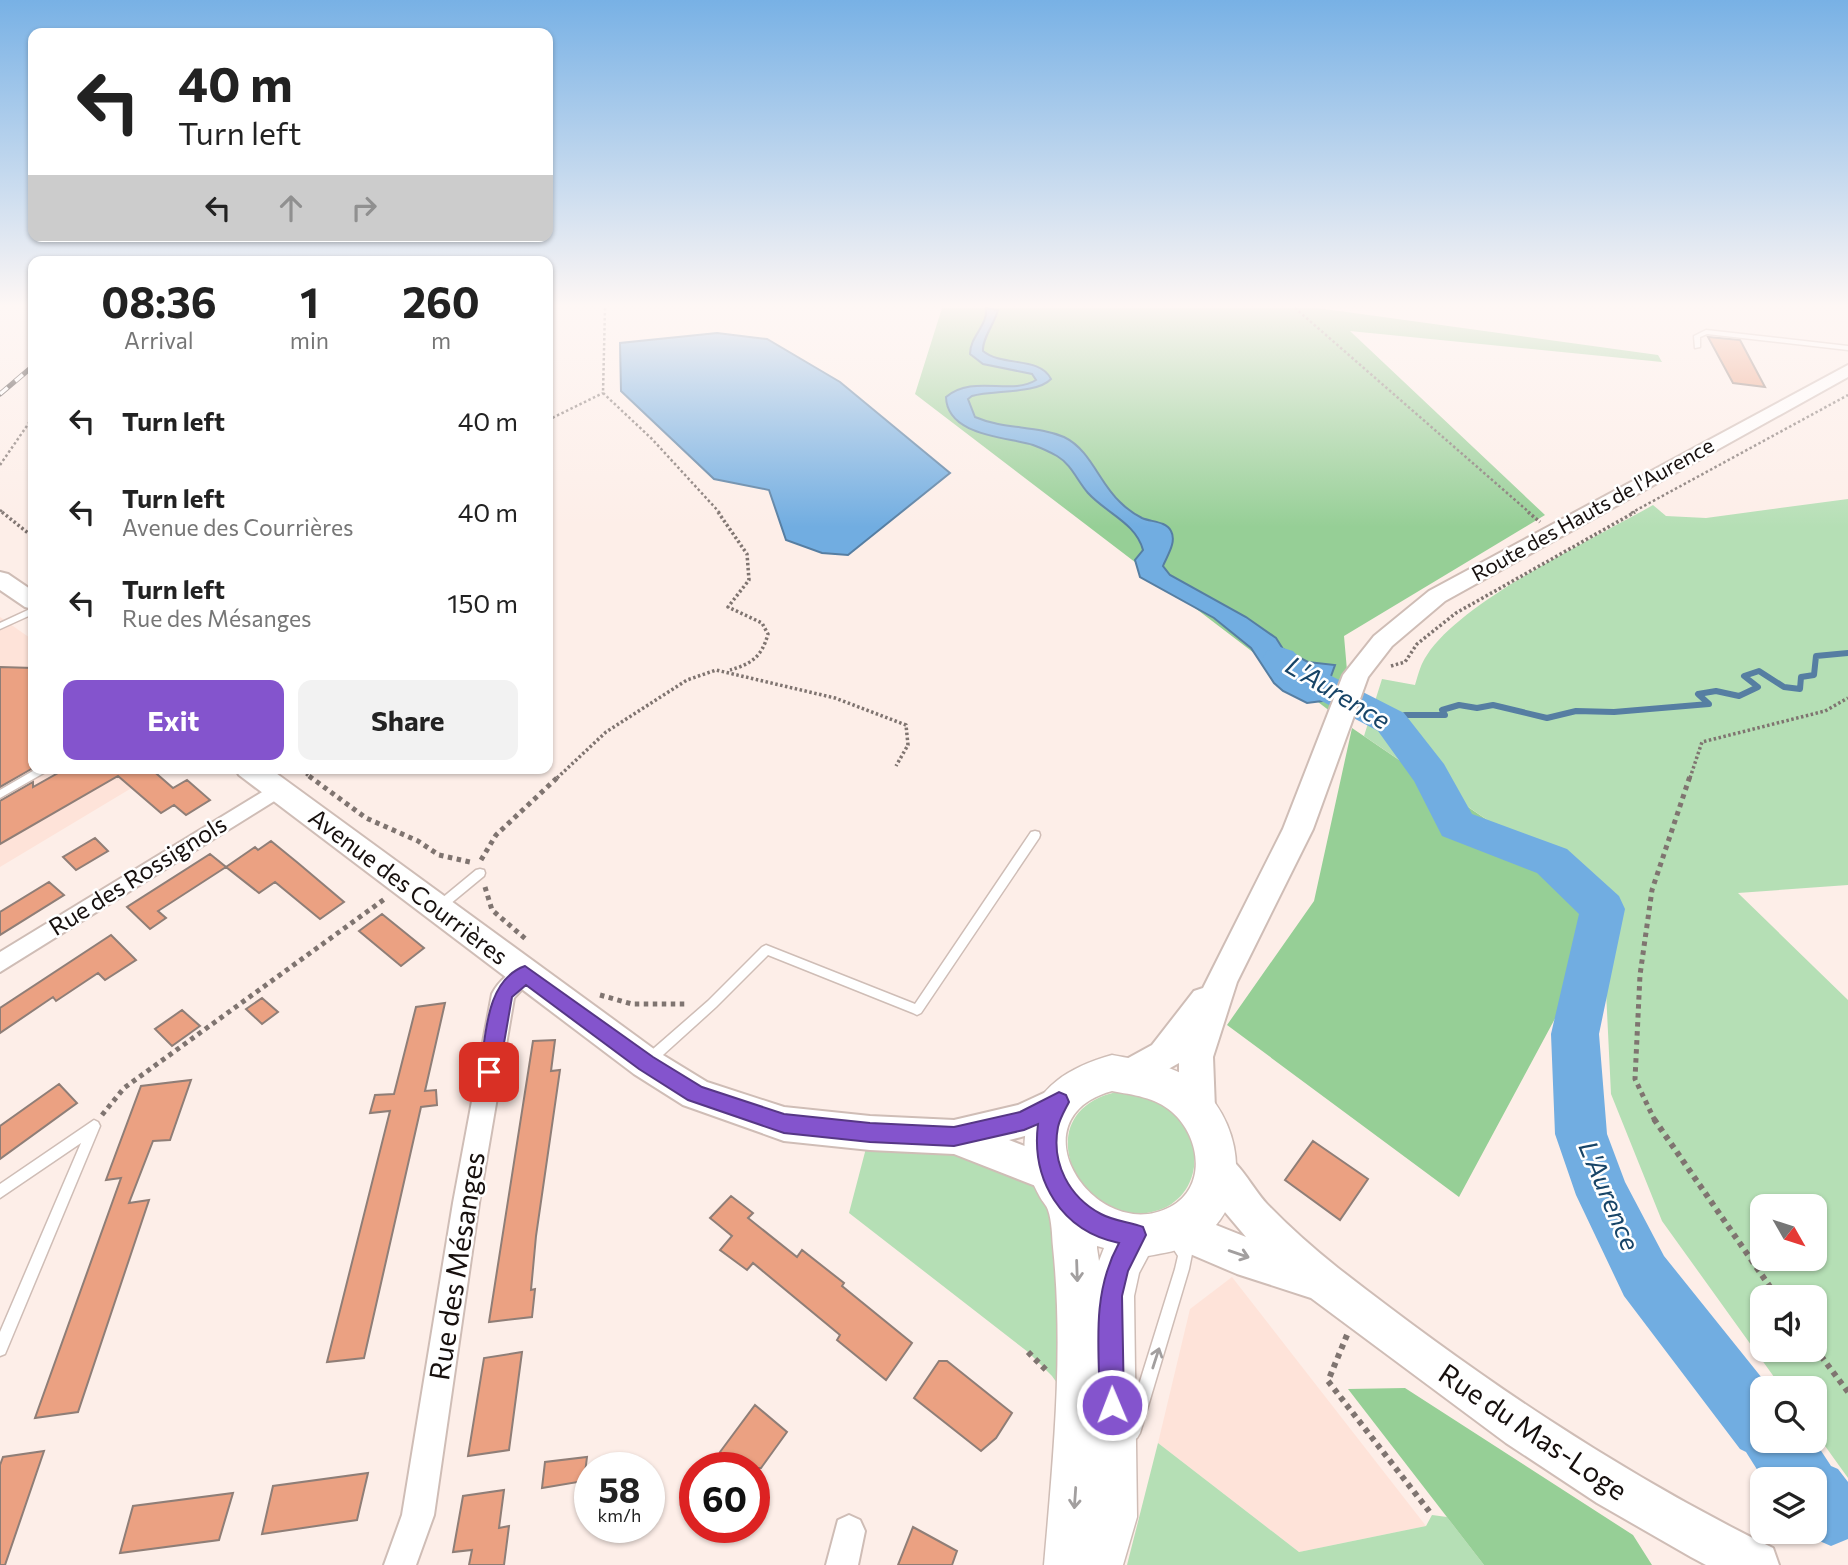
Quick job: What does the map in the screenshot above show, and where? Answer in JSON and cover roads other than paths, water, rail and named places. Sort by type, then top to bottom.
[{"type":"main road","name":"Route des Hauts de l'Aurence","points":[[1221,982],[1298,829],[1360,670],[1383,641],[1437,596],[1828,381]]},
{"type":"main road","points":[[0,579],[28,599]]},
{"type":"main road","name":"Avenue des Courrières","points":[[270,774],[287,779],[404,885],[437,908],[529,960],[646,1063],[696,1094],[784,1124],[870,1133],[954,1137],[1024,1121],[1059,1102]]},
{"type":"main road","points":[[1133,1073],[1164,1056],[1221,982]]},
{"type":"main road","points":[[1197,1109],[1196,1057],[1221,982]]},
{"type":"main road","points":[[1070,1565],[1079,1453],[1080,1367],[1074,1233],[1045,1148],[1048,1123],[1059,1102],[1073,1087],[1091,1078],[1112,1073],[1133,1073],[1157,1079],[1197,1109],[1213,1138],[1218,1169],[1206,1204],[1193,1218],[1160,1232],[1121,1259],[1111,1296],[1114,1467],[1111,1517],[1097,1565]]},
{"type":"main road","name":"Avenue des Courrières","points":[[954,1137],[1060,1189]]},
{"type":"main road","name":"Rue du Mas-Loge","points":[[1218,1169],[1232,1195],[1321,1281],[1484,1404],[1577,1467],[1661,1517],[1756,1565]]},
{"type":"main road","points":[[1060,1189],[1091,1221],[1112,1230],[1160,1232]]},
{"type":"main road","name":"Rue du Mas-Loge","points":[[1160,1232],[1321,1281]]},
{"type":"street","name":"Rue des Rossignols","points":[[0,962],[287,779]]},
{"type":"street","name":"Rue des Mésanges","points":[[400,1565],[418,1515],[466,1203],[503,994],[529,960]]},
{"type":"street","points":[[842,1565],[849,1531]]},
{"type":"lane","points":[[0,626],[28,613]]},
{"type":"lane","points":[[0,793],[35,774]]},
{"type":"lane","points":[[646,1063],[712,1004],[766,950],[917,1010],[1035,835]]},
{"type":"lane","points":[[437,908],[480,873]]},
{"type":"lane","points":[[0,1192],[94,1126],[0,1349]]},
{"type":"lane","points":[[1114,1467],[1134,1427],[1185,1254],[1160,1232]]},
{"type":"water","points":[[621,381],[838,381],[950,473],[848,555],[822,553],[786,540],[769,490],[714,479],[621,391]]},
{"type":"water","points":[[1048,381],[1026,389],[972,396],[968,399],[975,417],[998,424],[1053,433],[1073,443],[1088,458],[1106,486],[1122,504],[1142,518],[1169,528],[1173,540],[1163,566],[1170,575],[1246,617],[1276,638],[1283,649],[1308,662],[1335,665],[1322,701],[1307,703],[1283,691],[1274,683],[1251,648],[1214,618],[1140,577],[1135,560],[1143,550],[1134,533],[1088,493],[1062,459],[1033,445],[980,433],[956,420],[949,410],[946,397],[957,390]]},
{"type":"waterway","points":[[1391,722],[1405,715],[1445,715],[1442,710],[1459,705],[1477,708],[1493,705],[1547,718],[1576,711],[1614,712],[1709,704],[1698,694],[1716,691],[1739,696],[1758,687],[1744,676],[1759,671],[1784,687],[1800,689],[1801,677],[1814,675],[1816,656],[1848,653]]},
{"type":"waterway","name":"L'Aurence","points":[[1280,659],[1291,670],[1391,722],[1430,774],[1457,825],[1552,861],[1603,909],[1575,1034],[1581,1134],[1603,1195],[1644,1276],[1750,1412]]},
{"type":"waterway","name":"L'Aurence","points":[[1783,1453],[1794,1467]]},
{"type":"waterway","name":"L'Aurence","points":[[1827,1508],[1831,1513]]},
{"type":"railway","points":[[0,394],[15,381]]}]
